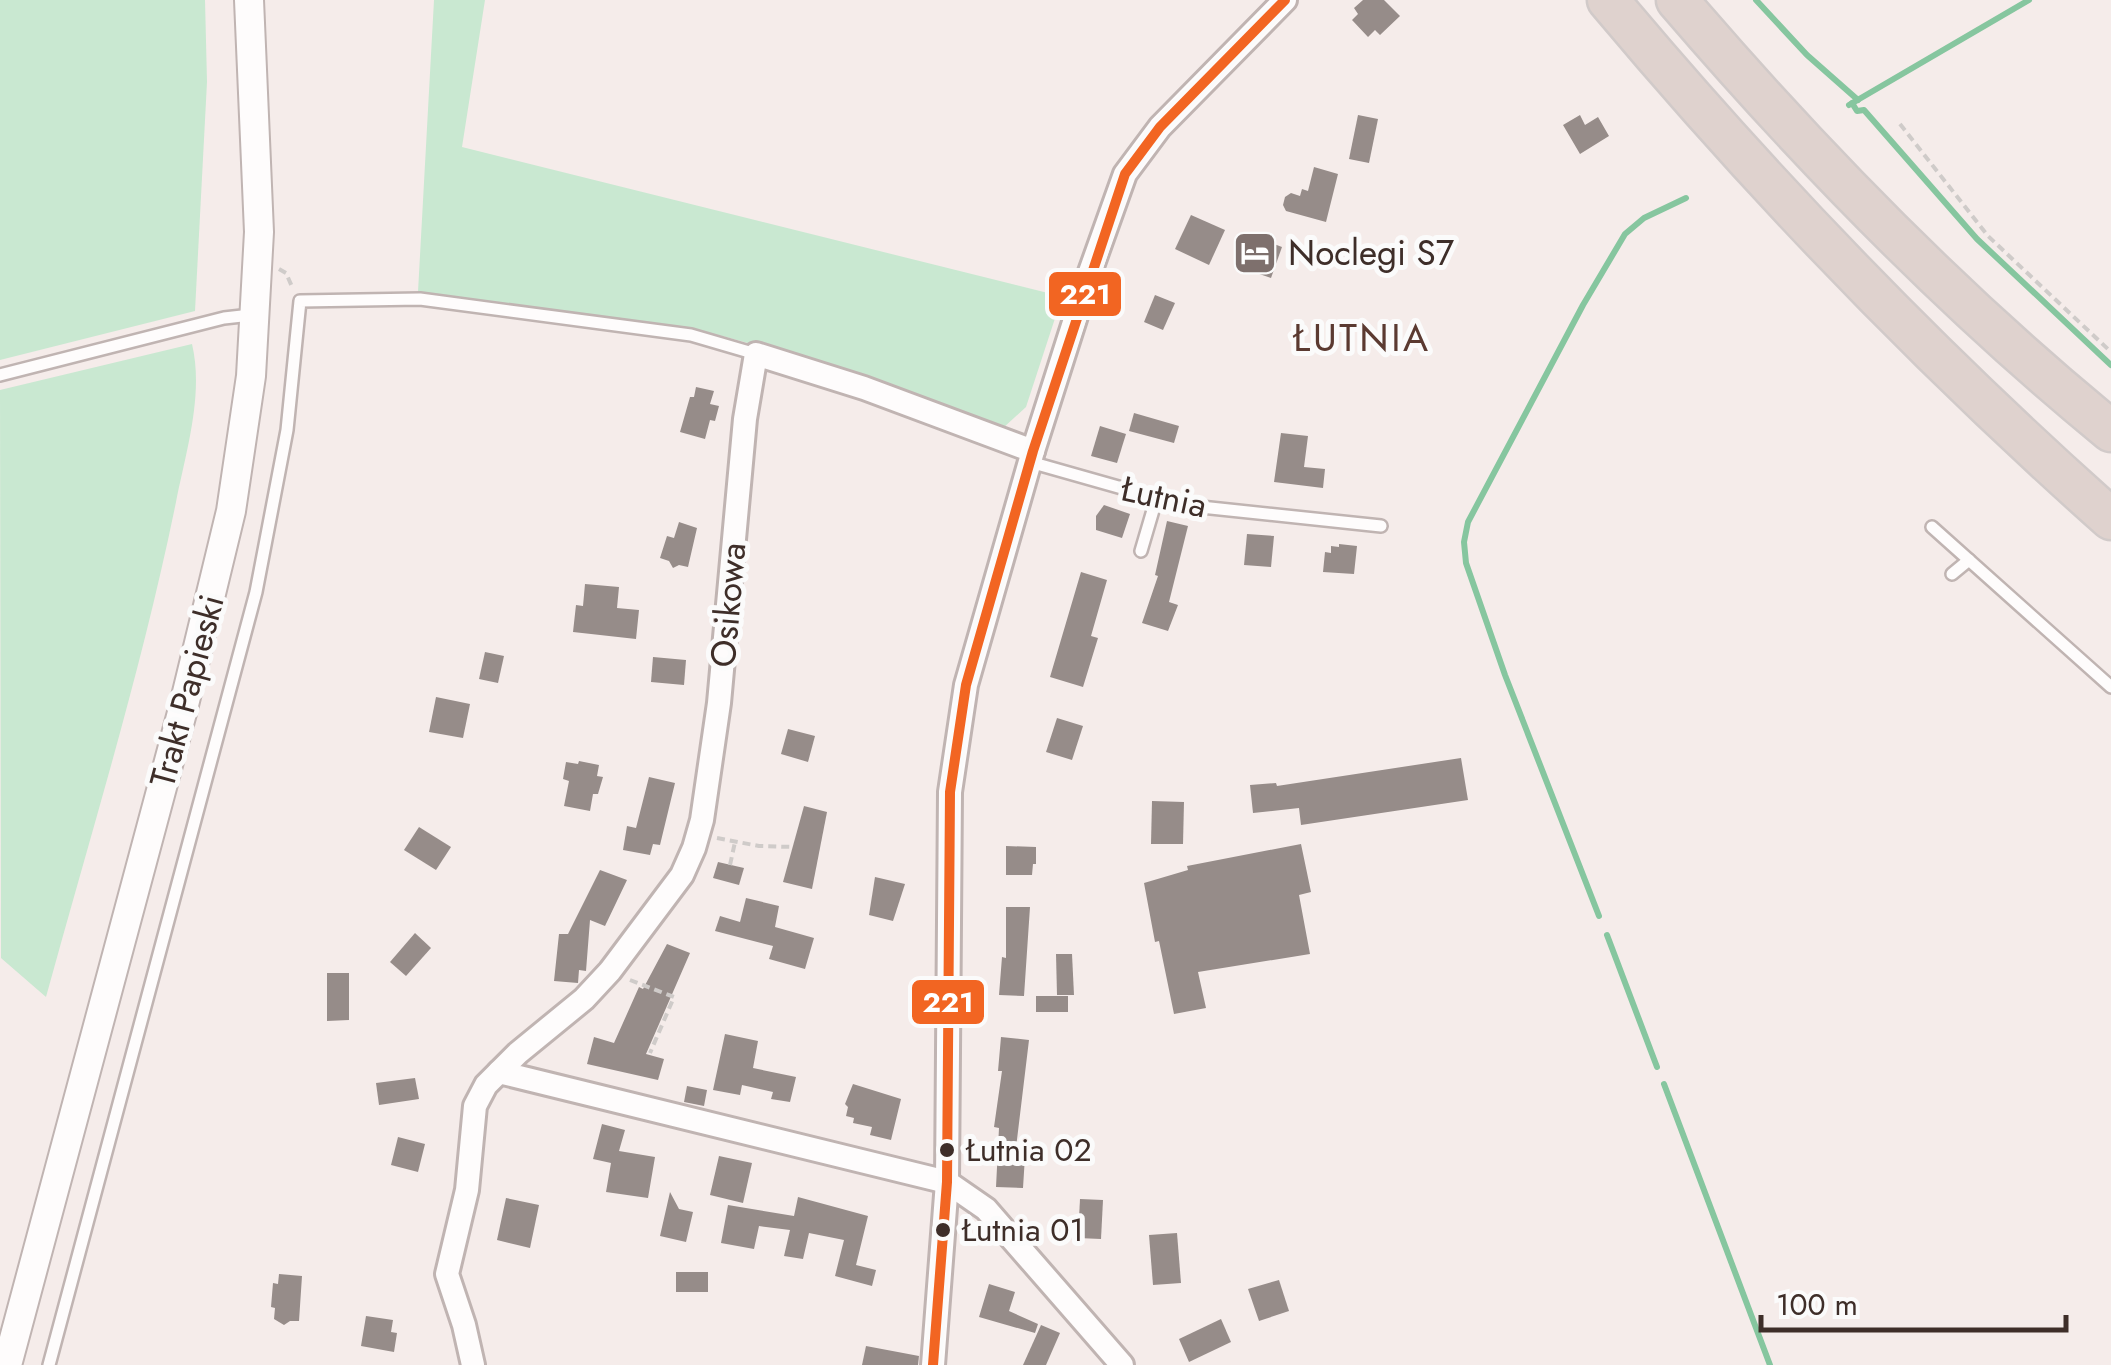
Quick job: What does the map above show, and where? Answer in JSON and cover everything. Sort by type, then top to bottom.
[{"type":"highway","points":[[1608,0],[1822,242],[2038,455],[2111,520]]},
{"type":"highway","points":[[1676,0],[1815,155],[1982,320],[2111,431]]},
{"type":"street","name":"Trakt Papieski","points":[[7,1365],[215,585],[244,436],[256,315],[258,166],[250,0]]},
{"type":"street","points":[[933,1365],[946,1182],[950,792],[966,685],[1032,456],[1090,272],[1126,174],[1160,127],[1285,0]]},
{"type":"street","points":[[756,354],[864,388],[1032,456]]},
{"type":"street","name":"Osikowa","points":[[473,1365],[446,1274],[467,1190],[476,1106],[486,1085],[518,1052],[584,999],[610,972],[682,876],[698,834],[719,703],[745,419],[756,354]]},
{"type":"street","points":[[499,1072],[946,1182],[986,1209],[1122,1365]]},
{"type":"lane","points":[[49,1365],[256,592],[287,430],[300,300],[420,299],[691,335],[756,354]]},
{"type":"lane","points":[[0,375],[224,318],[256,315]]},
{"type":"lane","name":"Łutnia","points":[[1032,456],[1156,500],[1381,526]]},
{"type":"lane","points":[[1141,552],[1156,500]]},
{"type":"lane","points":[[1932,527],[2111,687]]},
{"type":"lane","points":[[1952,574],[1969,560]]},
{"type":"path","points":[[1900,124],[1988,236],[2111,352]]},
{"type":"path","points":[[274,268],[286,273],[300,300]]},
{"type":"path","points":[[698,834],[794,847]]},
{"type":"path","points":[[730,865],[735,842]]},
{"type":"path","points":[[610,972],[668,998],[674,997],[650,1053]]},
{"type":"green space","points":[[0,0],[205,0],[207,82],[195,311],[0,360]]},
{"type":"green space","points":[[434,0],[485,0],[462,147],[1048,293],[1061,300],[1026,407],[1002,429],[805,360],[684,327],[418,292]]},
{"type":"green space","points":[[192,344],[196,383],[192,423],[162,564],[132,689],[46,997],[1,958],[0,390]]},
{"type":"building","points":[[1363,0],[1384,0],[1400,16],[1380,35],[1375,30],[1368,37],[1352,20],[1358,14],[1354,8]]},
{"type":"building","points":[[1358,115],[1378,119],[1369,163],[1349,159]]},
{"type":"building","points":[[1580,115],[1585,125],[1598,117],[1609,136],[1580,154],[1563,125]]},
{"type":"building","points":[[1314,167],[1338,174],[1326,222],[1286,211],[1283,205],[1291,193],[1300,196],[1302,189],[1308,191]]},
{"type":"building","points":[[1191,215],[1225,230],[1209,265],[1175,249]]},
{"type":"building","points":[[1253,236],[1282,247],[1271,278],[1242,268]]},
{"type":"building","points":[[1155,295],[1175,303],[1163,330],[1144,322]]},
{"type":"building","points":[[696,387],[714,391],[710,404],[719,406],[705,439],[680,432]]},
{"type":"building","points":[[1134,413],[1179,426],[1174,443],[1129,431]]},
{"type":"building","points":[[1100,426],[1126,434],[1117,463],[1091,456]]},
{"type":"building","points":[[1281,433],[1308,436],[1304,467],[1325,469],[1323,488],[1274,482]]},
{"type":"building","points":[[1104,505],[1130,514],[1122,538],[1096,530],[1096,516]]},
{"type":"building","points":[[1167,521],[1188,526],[1169,602],[1178,605],[1168,631],[1142,623],[1158,576],[1155,575]]},
{"type":"building","points":[[679,522],[697,528],[688,567],[673,568],[669,561],[660,558],[667,536],[674,538]]},
{"type":"building","points":[[1247,534],[1274,536],[1271,567],[1244,565]]},
{"type":"building","points":[[1331,546],[1357,546],[1354,574],[1323,572],[1325,552],[1331,553]]},
{"type":"building","points":[[1081,572],[1107,580],[1091,636],[1098,638],[1083,687],[1050,677]]},
{"type":"building","points":[[585,584],[619,587],[617,608],[639,610],[636,639],[573,632],[576,605],[583,606]]},
{"type":"building","points":[[485,652],[504,656],[498,683],[479,679]]},
{"type":"building","points":[[653,657],[686,660],[684,685],[651,682]]},
{"type":"building","points":[[436,697],[470,704],[463,738],[429,732]]},
{"type":"building","points":[[1057,718],[1083,726],[1072,760],[1046,752]]},
{"type":"building","points":[[788,729],[815,736],[808,762],[781,754]]},
{"type":"building","points":[[1461,758],[1468,800],[1301,825],[1299,808],[1253,813],[1250,785],[1277,786]]},
{"type":"building","points":[[566,762],[599,765],[597,776],[603,777],[598,794],[593,794],[590,811],[564,806],[569,781],[563,779]]},
{"type":"building","points":[[649,777],[675,783],[660,845],[653,844],[650,855],[623,850],[627,826],[636,828]]},
{"type":"building","points":[[1152,801],[1184,802],[1183,844],[1151,844]]},
{"type":"building","points":[[804,806],[827,812],[812,889],[783,882]]},
{"type":"building","points":[[419,827],[451,847],[436,870],[404,850]]},
{"type":"building","points":[[1301,844],[1311,892],[1299,895],[1310,954],[1198,972],[1206,1008],[1174,1014],[1144,883],[1188,870],[1187,866]]},
{"type":"building","points":[[1006,846],[1036,847],[1032,875],[1006,875]]},
{"type":"building","points":[[718,862],[744,868],[739,885],[713,878]]},
{"type":"building","points":[[600,870],[627,880],[605,926],[590,920],[586,971],[579,970],[578,983],[554,981],[559,934],[568,934]]},
{"type":"building","points":[[875,877],[905,884],[893,921],[869,915]]},
{"type":"building","points":[[746,898],[779,906],[775,927],[814,938],[805,969],[769,959],[773,946],[715,931],[720,916],[740,922]]},
{"type":"building","points":[[1006,907],[1030,907],[1024,996],[999,995],[1002,957],[1006,958]]},
{"type":"building","points":[[415,933],[431,948],[406,976],[390,962]]},
{"type":"building","points":[[667,944],[690,953],[646,1054],[664,1059],[658,1080],[587,1064],[594,1037],[614,1043],[639,987],[643,989]]},
{"type":"building","points":[[1056,954],[1072,954],[1074,995],[1057,995]]},
{"type":"building","points":[[327,973],[349,973],[349,1020],[327,1021]]},
{"type":"building","points":[[1036,996],[1068,996],[1068,1012],[1036,1012]]},
{"type":"building","points":[[725,1034],[758,1041],[753,1068],[796,1077],[790,1102],[771,1099],[773,1092],[742,1085],[740,1095],[713,1090]]},
{"type":"building","points":[[1001,1037],[1029,1040],[1015,1156],[1025,1156],[1023,1188],[996,1187],[999,1128],[994,1127],[1002,1071],[998,1071]]},
{"type":"building","points":[[415,1078],[419,1099],[379,1105],[376,1083]]},
{"type":"building","points":[[853,1084],[901,1099],[891,1140],[870,1135],[872,1127],[853,1123],[854,1118],[846,1116],[845,1104]]},
{"type":"building","points":[[687,1086],[707,1090],[704,1106],[684,1102]]},
{"type":"building","points":[[602,1124],[625,1130],[619,1151],[655,1157],[648,1198],[606,1192],[611,1163],[593,1159]]},
{"type":"building","points":[[398,1137],[425,1144],[418,1172],[391,1165]]},
{"type":"building","points":[[719,1156],[752,1163],[743,1203],[710,1195]]},
{"type":"building","points":[[670,1192],[679,1209],[693,1212],[686,1242],[660,1236]]},
{"type":"building","points":[[798,1197],[868,1216],[856,1265],[876,1270],[872,1286],[835,1276],[844,1240],[809,1233],[803,1259],[784,1256],[790,1230],[759,1226],[754,1249],[721,1243],[728,1205],[794,1216]]},
{"type":"building","points":[[506,1198],[539,1205],[530,1248],[497,1240]]},
{"type":"building","points":[[1080,1199],[1103,1200],[1101,1239],[1078,1238]]},
{"type":"building","points":[[1177,1233],[1181,1283],[1153,1285],[1149,1235]]},
{"type":"building","points":[[676,1272],[708,1272],[708,1292],[676,1292]]},
{"type":"building","points":[[279,1274],[302,1276],[299,1321],[284,1325],[274,1319],[275,1308],[271,1307],[273,1283],[278,1284]]},
{"type":"building","points":[[1279,1280],[1289,1311],[1259,1321],[1248,1289]]},
{"type":"building","points":[[989,1284],[1015,1292],[1009,1311],[1038,1324],[1035,1333],[979,1317]]},
{"type":"building","points":[[366,1316],[393,1320],[391,1332],[397,1333],[394,1352],[361,1346]]},
{"type":"building","points":[[1221,1319],[1231,1342],[1189,1362],[1179,1339]]},
{"type":"building","points":[[1041,1325],[1060,1333],[1046,1365],[1023,1365]]},
{"type":"building","points":[[866,1346],[919,1356],[918,1365],[862,1365]]},
{"type":"waterway","points":[[1756,0],[1807,55],[1858,100]]},
{"type":"waterway","points":[[1849,105],[2029,0]]},
{"type":"waterway","points":[[1852,103],[1857,111],[1864,110],[1977,239],[2111,365]]},
{"type":"waterway","points":[[1599,916],[1505,675],[1466,563],[1464,542],[1468,522],[1625,234],[1644,218],[1686,198]]},
{"type":"waterway","points":[[1607,935],[1657,1067]]},
{"type":"waterway","points":[[1664,1084],[1770,1365]]},
{"type":"transit line","name":"221","points":[[933,1365],[947,1182],[950,792],[966,685],[1033,451],[1125,174],[1160,127],[1285,0]]},
{"type":"place","name":"Noclegi S7","points":[[1255,253]]},
{"type":"place","name":"Łutnia 02","points":[[947,1150]]},
{"type":"place","name":"Łutnia 01","points":[[943,1230]]},
{"type":"district","name":"ŁUTNIA","points":[[1362,337]]}]
